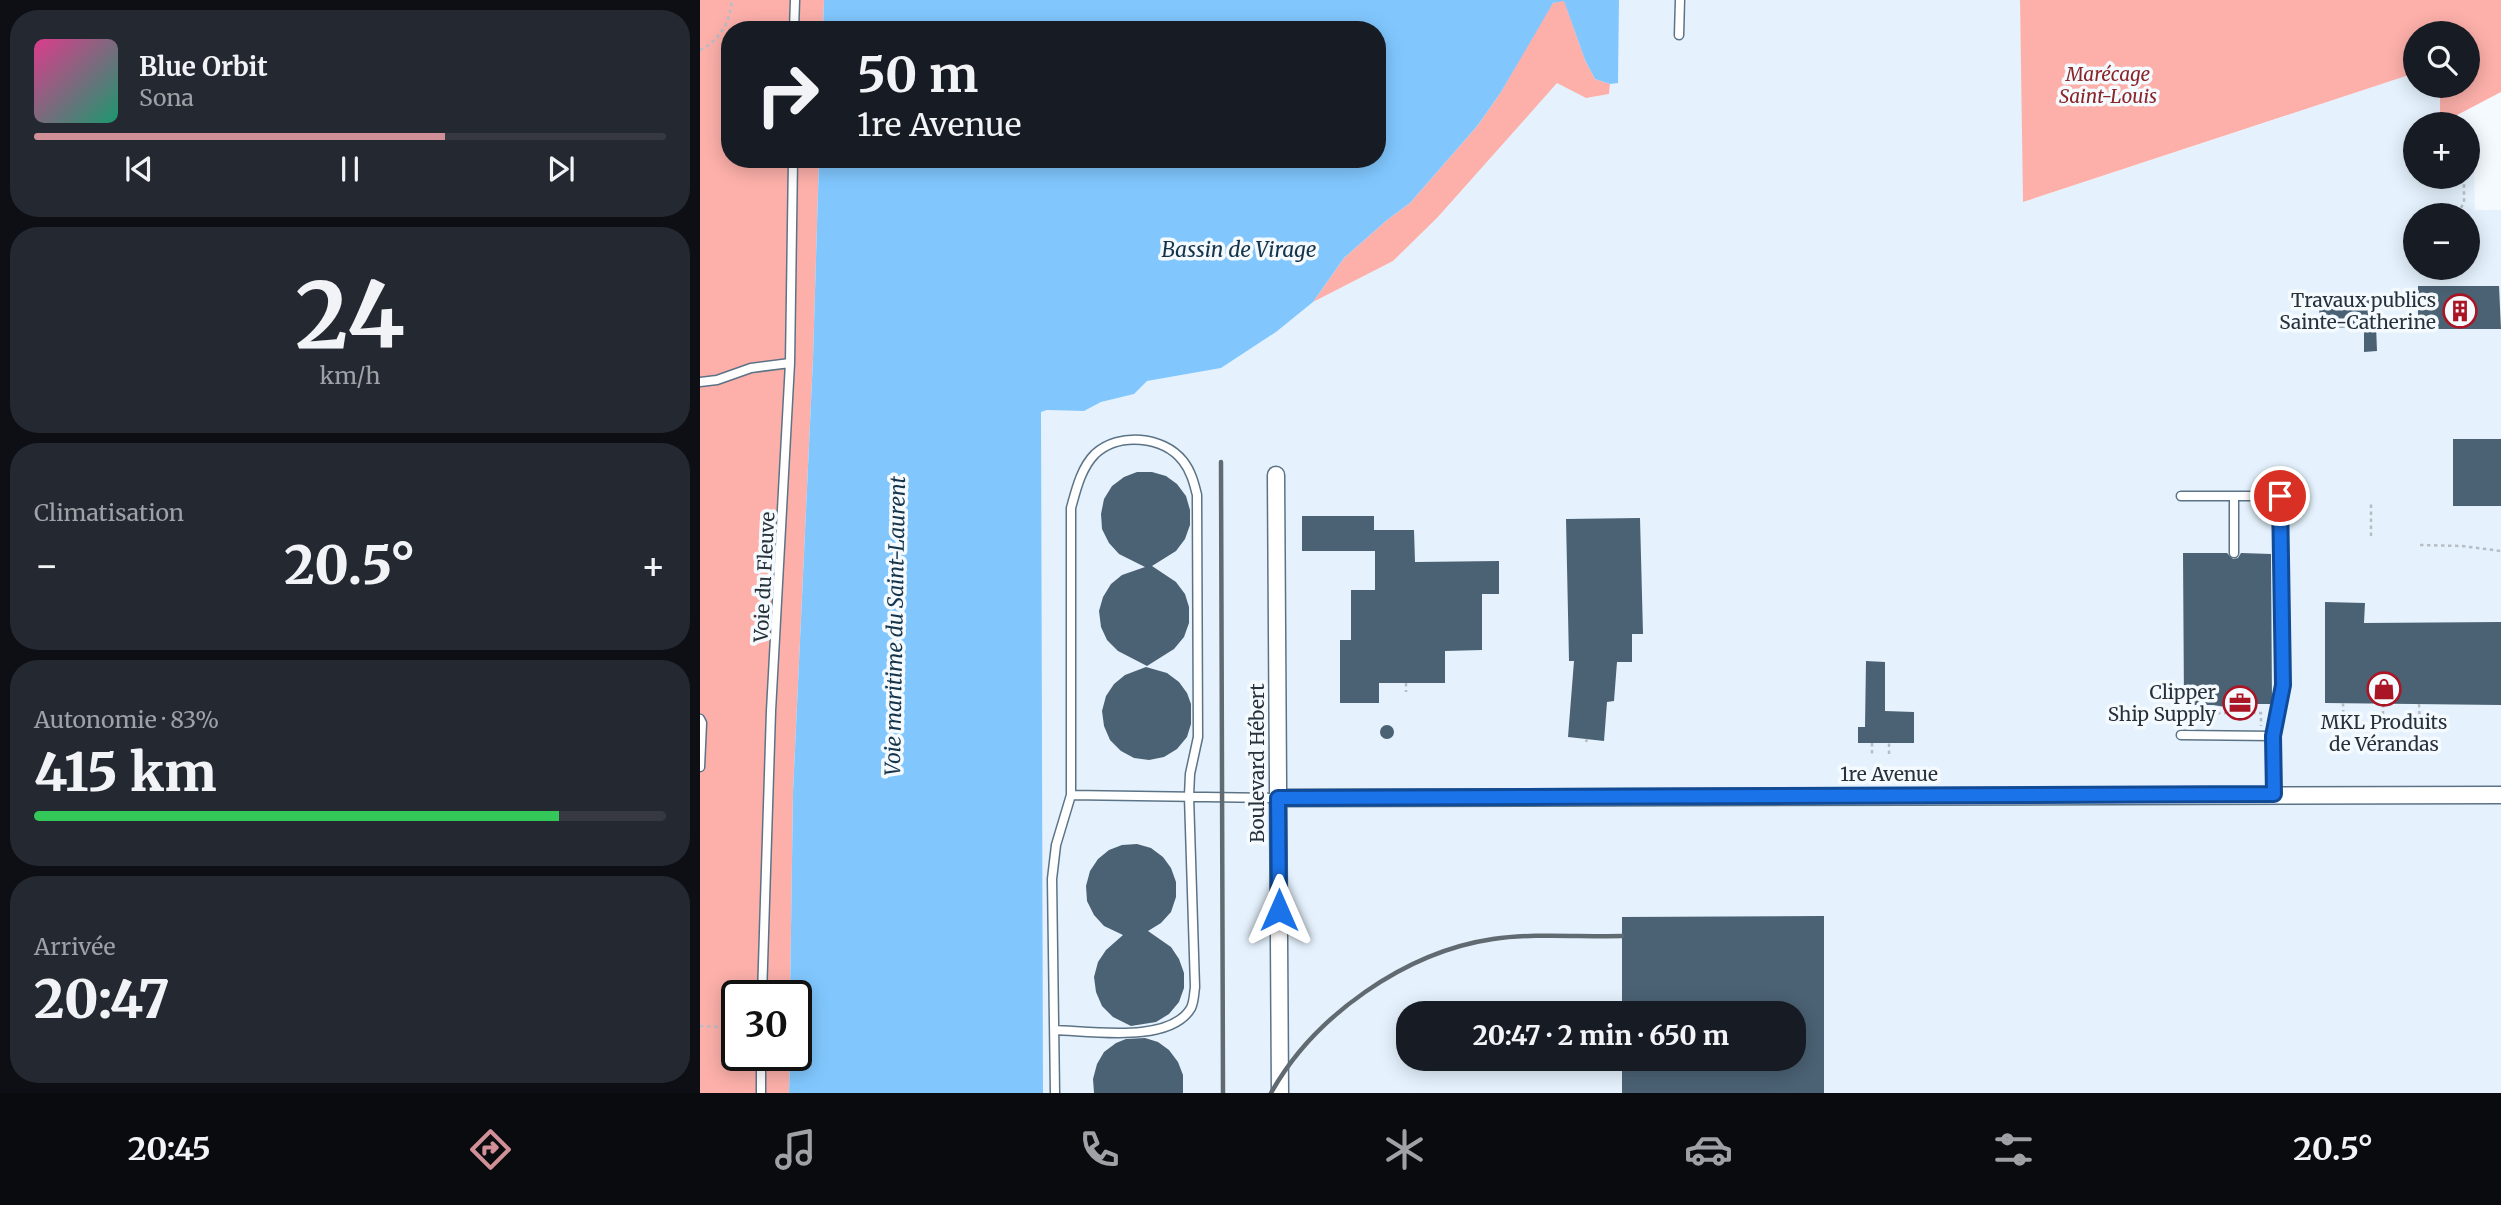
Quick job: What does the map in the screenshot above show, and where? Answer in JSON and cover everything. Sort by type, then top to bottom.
[{"type":"street","name":"Boulevard Hébert","points":[[1276,475],[1280,1093]]},
{"type":"street","name":"1re Avenue","points":[[1278,798],[2501,794]]},
{"type":"lane","points":[[794,21],[795,0]]},
{"type":"lane","points":[[1679,35],[1680,0]]},
{"type":"lane","name":"Voie du Fleuve","points":[[763,980],[771,711],[790,363],[793,168]]},
{"type":"lane","points":[[700,382],[717,380],[751,368],[790,363]]},
{"type":"lane","points":[[1055,1030],[1144,1032],[1171,1026],[1186,1015],[1193,1005],[1195,987],[1189,796],[1190,774],[1198,737],[1197,495],[1192,475],[1182,459],[1167,447],[1148,441],[1132,439],[1115,443],[1095,454],[1080,476],[1071,508],[1072,795],[1056,845],[1052,879],[1055,1093]]},
{"type":"lane","points":[[2181,496],[2280,496],[2283,685],[2273,736],[2274,794]]},
{"type":"lane","points":[[2234,496],[2234,553]]},
{"type":"lane","points":[[700,719],[700,767]]},
{"type":"lane","points":[[2181,736],[2273,736]]},
{"type":"lane","points":[[1072,795],[1278,798]]},
{"type":"lane","points":[[761,1071],[761,1093]]},
{"type":"path","points":[[728,21],[732,0]]},
{"type":"path","points":[[700,50],[721,32]]},
{"type":"path","points":[[2371,502],[2371,536]]},
{"type":"path","points":[[2420,545],[2462,546],[2501,551]]},
{"type":"path","points":[[1406,683],[1406,692]]},
{"type":"path","points":[[2180,687],[2180,713],[2261,713],[2261,727]]},
{"type":"path","points":[[2343,703],[2344,730]]},
{"type":"path","points":[[2383,704],[2383,729]]},
{"type":"path","points":[[2419,704],[2420,729]]},
{"type":"path","points":[[1872,743],[1872,754]]},
{"type":"path","points":[[1889,743],[1889,754]]},
{"type":"path","points":[[700,1026],[721,1027]]},
{"type":"shaded area","points":[[1619,0],[1674,0],[1674,14],[1685,14],[1687,0],[2020,0],[2024,202],[2403,77],[2403,98],[2440,98],[2440,112],[2403,112],[2403,189],[2474,189],[2475,203],[2403,203],[2403,280],[2480,280],[2480,210],[2501,210],[2501,1093],[1041,1093],[1041,412],[1084,411],[1101,402],[1134,394],[1147,381],[1221,368],[1276,332],[1313,302],[1393,261],[1437,218],[1557,82],[1586,98],[1609,94],[1610,84],[1618,82]]},
{"type":"green space","points":[[700,0],[824,0],[823,21],[721,21],[721,168],[819,168],[813,358],[793,792],[790,980],[721,980],[721,1071],[790,1071],[789,1093],[700,1093]]},
{"type":"green space","points":[[1564,0],[1585,60],[1595,79],[1610,84],[1609,94],[1586,98],[1557,83],[1437,218],[1393,261],[1313,302],[1344,258],[1410,203],[1478,125],[1501,92],[1547,10],[1553,3]]},
{"type":"green space","name":"Marécage Saint-Louis","points":[[2020,0],[2501,0],[2501,92],[2463,112],[2440,112],[2440,98],[2480,98],[2480,21],[2403,21],[2403,77],[2023,202]]},
{"type":"water","points":[[824,0],[1619,0],[1618,83],[1610,84],[1595,79],[1585,60],[1564,1],[1553,3],[1501,92],[1478,125],[1410,203],[1344,258],[1313,302],[1276,332],[1221,368],[1147,381],[1134,394],[1101,402],[1084,411],[1041,412],[1043,1093],[789,1093],[790,1071],[812,1071],[812,980],[790,980],[793,792],[813,358],[819,168],[1386,168],[1386,21],[823,21]]},
{"type":"building","name":"Travaux publics Sainte-Catherine","points":[[2418,286],[2499,286],[2501,329],[2418,329]]},
{"type":"building","name":"Travaux publics Sainte-Catherine","points":[[2375,300],[2377,351],[2364,352],[2364,327],[2320,328],[2319,302]]},
{"type":"building","points":[[2453,439],[2501,439],[2501,506],[2453,506]]},
{"type":"building","points":[[1137,472],[1166,476],[1177,484],[1186,496],[1190,510],[1190,525],[1185,539],[1176,551],[1152,566],[1176,582],[1185,594],[1189,607],[1189,623],[1184,637],[1174,649],[1147,666],[1118,651],[1107,640],[1101,627],[1099,611],[1111,584],[1122,575],[1145,567],[1119,554],[1102,529],[1104,499],[1112,486]]},
{"type":"building","points":[[1302,516],[1374,516],[1374,530],[1414,530],[1415,562],[1499,561],[1499,594],[1482,594],[1482,650],[1445,651],[1445,683],[1379,683],[1379,703],[1340,703],[1340,640],[1351,640],[1351,590],[1375,590],[1375,551],[1302,551]]},
{"type":"building","points":[[1640,518],[1643,634],[1632,634],[1632,662],[1617,662],[1614,701],[1607,702],[1604,741],[1568,737],[1574,661],[1569,661],[1566,519]]},
{"type":"building","points":[[2183,553],[2227,553],[2233,559],[2238,558],[2241,553],[2271,554],[2272,704],[2244,704],[2244,710],[2213,705],[2184,705]]},
{"type":"building","points":[[2325,602],[2365,603],[2364,623],[2501,622],[2501,705],[2325,703]]},
{"type":"building","points":[[1866,661],[1885,662],[1885,711],[1914,712],[1914,743],[1858,743],[1858,727],[1865,727]]},
{"type":"building","points":[[1146,667],[1167,673],[1179,682],[1191,704],[1191,724],[1187,737],[1177,749],[1164,757],[1149,760],[1134,758],[1121,751],[1110,740],[1102,711],[1106,696],[1114,684],[1125,675]]},
{"type":"building","points":[[1387,725],[1392,727],[1392,737],[1387,739],[1382,737],[1380,732],[1382,727]]},
{"type":"building","points":[[1137,844],[1151,848],[1163,857],[1176,882],[1176,897],[1171,912],[1161,923],[1148,931],[1171,947],[1179,959],[1184,973],[1184,988],[1179,1002],[1169,1014],[1156,1022],[1131,1026],[1113,1017],[1102,1006],[1096,992],[1094,977],[1098,962],[1106,950],[1123,935],[1104,926],[1094,915],[1087,901],[1086,886],[1090,871],[1098,859],[1109,850],[1122,845]]},
{"type":"building","points":[[1824,916],[1824,1093],[1622,1093],[1622,1071],[1806,1071],[1806,1001],[1622,1001],[1622,917]]},
{"type":"building","points":[[1145,1038],[1158,1042],[1169,1050],[1178,1062],[1183,1075],[1183,1093],[1094,1093],[1093,1079],[1104,1052],[1126,1039]]},
{"type":"railway","points":[[1221,462],[1223,1093]]},
{"type":"railway","points":[[1271,1093],[1311,1038],[1337,1014],[1395,973],[1427,958],[1460,946],[1509,937],[1622,936]]},
{"type":"place","name":"Travaux publics Sainte-Catherine","points":[[2460,311]]},
{"type":"place","name":"MKL Produits de Vérandas","points":[[2384,689]]},
{"type":"place","name":"Clipper Ship Supply","points":[[2240,703]]},
{"type":"route","points":[[1279,910],[1278,798],[2274,794],[2273,736],[2283,685],[2280,496]]},
{"type":"water label","name":"Bassin de Virage","points":[[1239,249]]},
{"type":"water label","name":"Voie maritime du Saint-Laurent","points":[[895,626]]}]
